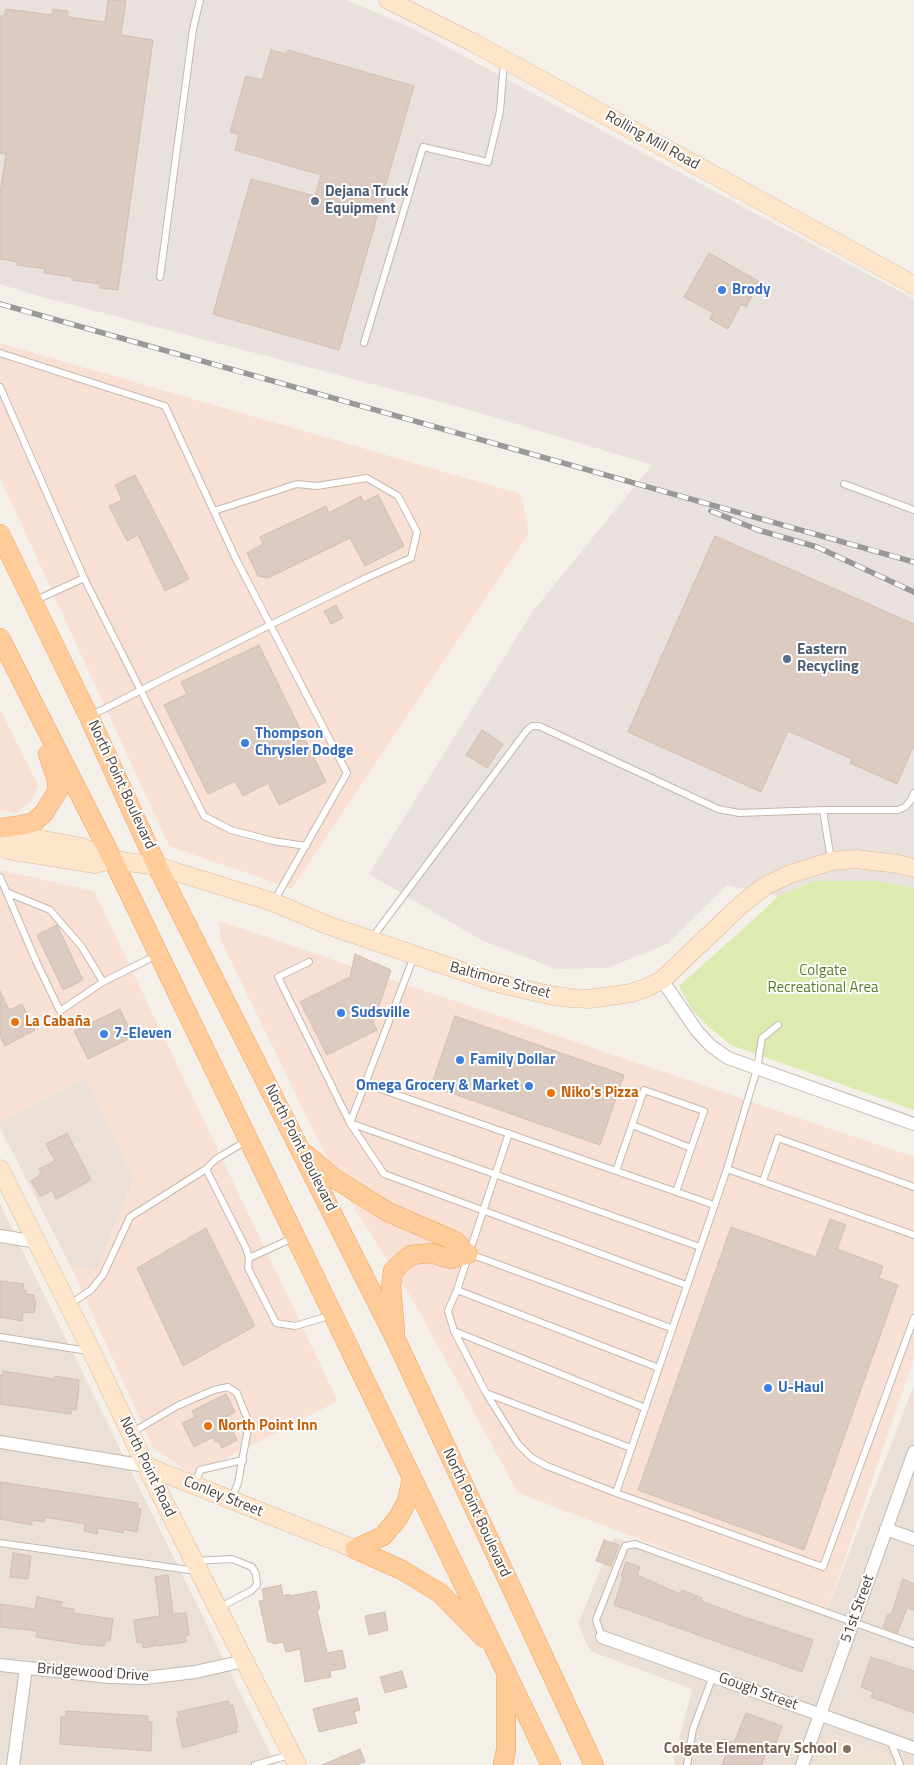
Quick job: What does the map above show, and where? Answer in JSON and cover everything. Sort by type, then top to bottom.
[{"type":"main road","name":"North Point Boulevard","points":[[0,534],[89,717],[158,866],[396,1342],[594,1765]]},
{"type":"main road","points":[[0,638],[113,860],[551,1765]]},
{"type":"main road","points":[[0,828],[22,826],[34,822],[44,813],[58,790],[56,777],[26,692]]},
{"type":"main road","points":[[300,1149],[335,1179],[380,1208],[455,1241],[468,1254],[450,1259],[431,1253],[411,1255],[394,1271],[391,1286],[396,1342]]},
{"type":"main road","points":[[355,1549],[383,1536],[398,1518],[407,1501],[412,1478]]},
{"type":"main road","points":[[355,1549],[402,1570],[440,1593],[495,1648]]},
{"type":"main road","points":[[544,1657],[607,1765]]},
{"type":"main road","points":[[503,1765],[506,1750],[506,1672]]},
{"type":"street","name":"Rolling Mill Road","points":[[388,0],[504,60],[914,285]]},
{"type":"street","name":"Baltimore Street","points":[[0,832],[82,847],[113,860],[158,866],[274,902],[414,956],[497,983],[549,995],[589,999],[631,993],[662,980],[752,896],[765,886],[790,874],[832,861],[856,859],[873,860],[914,868]]},
{"type":"street","name":"Baltimore Street","points":[[0,844],[8,850],[95,864],[113,860]]},
{"type":"street","points":[[662,980],[697,1031],[711,1046],[728,1058],[914,1124]]},
{"type":"street","name":"North Point Road","points":[[0,1169],[92,1352],[130,1434],[294,1760]]},
{"type":"street","points":[[0,1236],[37,1242]]},
{"type":"street","name":"Conley Street","points":[[0,1442],[146,1466],[355,1549]]},
{"type":"street","name":"51st Street","points":[[802,1765],[914,1452]]},
{"type":"street","points":[[886,1529],[914,1540]]},
{"type":"street","name":"Gough Street","points":[[602,1637],[914,1748]]},
{"type":"street","name":"Bridgewood Drive","points":[[0,1665],[109,1677],[145,1678],[195,1672],[244,1661]]},
{"type":"street","points":[[13,1765],[26,1668]]},
{"type":"lane","points":[[160,277],[193,29],[200,0]]},
{"type":"lane","points":[[364,343],[422,147],[488,162],[500,111],[504,60]]},
{"type":"lane","points":[[0,353],[165,406],[270,626],[347,773],[274,902]]},
{"type":"lane","points":[[0,387],[84,578],[204,816],[231,830],[273,841],[306,846]]},
{"type":"lane","points":[[89,717],[366,578],[411,558],[417,532],[398,496],[367,478],[317,486],[297,484],[214,511]]},
{"type":"lane","points":[[844,484],[914,510]]},
{"type":"lane","points":[[33,602],[84,578]]},
{"type":"lane","points":[[371,940],[521,737],[532,726],[539,726],[718,809],[739,813],[898,810],[905,807],[911,800],[914,792]]},
{"type":"lane","points":[[823,810],[832,861]]},
{"type":"lane","points":[[0,877],[60,1011],[103,982],[158,954]]},
{"type":"lane","points":[[6,892],[50,910],[82,947],[103,982]]},
{"type":"lane","points":[[350,1123],[414,956]]},
{"type":"lane","points":[[309,962],[278,977],[350,1123],[384,1174],[686,1286]]},
{"type":"lane","points":[[616,1493],[727,1169],[757,1069],[762,1038],[778,1025]]},
{"type":"lane","points":[[366,1084],[714,1205]]},
{"type":"lane","points":[[616,1171],[644,1090],[704,1111],[676,1192]]},
{"type":"lane","points":[[350,1123],[700,1247]]},
{"type":"lane","points":[[632,1125],[691,1148]]},
{"type":"lane","points":[[509,1134],[448,1311],[454,1331],[486,1393],[518,1444],[532,1458],[547,1466],[616,1493],[824,1567],[914,1318]]},
{"type":"lane","points":[[763,1181],[778,1138],[914,1187]]},
{"type":"lane","points":[[68,1305],[91,1290],[103,1275],[130,1217],[206,1169],[216,1159],[248,1140]]},
{"type":"lane","points":[[206,1169],[246,1248],[249,1258],[248,1268],[276,1323],[295,1326],[333,1314]]},
{"type":"lane","points":[[727,1169],[914,1235]]},
{"type":"lane","points":[[249,1258],[295,1237]]},
{"type":"lane","points":[[468,1254],[672,1328]]},
{"type":"lane","points":[[456,1290],[659,1368]]},
{"type":"lane","points":[[454,1331],[645,1408]]},
{"type":"lane","points":[[0,1337],[92,1352]]},
{"type":"lane","points":[[130,1434],[177,1406],[214,1390],[228,1387],[237,1393],[249,1423],[238,1482],[231,1500]]},
{"type":"lane","points":[[486,1393],[631,1448]]},
{"type":"lane","points":[[195,1486],[200,1470],[242,1460]]},
{"type":"lane","points":[[0,1543],[197,1567],[232,1559],[252,1567],[256,1574],[256,1585],[251,1591],[218,1608]]},
{"type":"lane","points":[[602,1637],[596,1620],[625,1546],[635,1544],[914,1644]]},
{"type":"lane","points":[[688,1765],[693,1729],[714,1676]]},
{"type":"lane","points":[[890,1739],[900,1765]]},
{"type":"lane","points":[[255,1765],[294,1760]]},
{"type":"shaded area","points":[[0,0],[347,0],[412,28],[914,299],[914,888],[877,881],[814,881],[778,896],[727,885],[667,944],[608,968],[556,969],[481,940],[369,874],[533,611],[652,465],[467,409],[35,295],[0,284]]},
{"type":"shaded area","points":[[0,343],[521,494],[529,533],[292,889],[169,846],[0,478]]},
{"type":"shaded area","points":[[0,709],[38,785],[33,799],[17,813],[0,810]]},
{"type":"shaded area","points":[[0,870],[94,891],[338,1401],[193,1475],[153,1448],[71,1267],[97,1270],[134,1178],[86,1078],[0,1122]]},
{"type":"shaded area","points":[[219,921],[914,1157],[914,1359],[827,1610],[518,1493],[414,1302],[341,1187],[220,939]]},
{"type":"shaded area","points":[[86,1078],[134,1178],[97,1270],[71,1267],[0,1128],[0,1122]]},
{"type":"shaded area","points":[[0,1203],[25,1256],[276,1765],[0,1765]]},
{"type":"shaded area","points":[[914,1385],[914,1764],[829,1733],[816,1765],[675,1765],[674,1759],[692,1689],[590,1651],[578,1624],[614,1537],[826,1613]]},
{"type":"shaded area","name":"Colgate Elementary School","points":[[828,1733],[914,1764],[914,1765],[816,1765]]},
{"type":"green space","name":"Colgate Recreational Area","points":[[814,881],[877,881],[914,888],[914,1110],[731,1045],[692,1010],[679,986],[778,896]]},
{"type":"building","points":[[108,0],[126,0],[121,35],[153,40],[118,290],[100,288],[100,284],[44,273],[45,269],[17,265],[18,262],[0,259],[0,193],[6,154],[0,153],[0,16],[4,16],[6,9],[52,15],[53,9],[68,11],[68,17],[105,22]]},
{"type":"building","name":"Dejana Truck Equipment","points":[[271,50],[286,54],[288,50],[414,86],[384,191],[387,192],[383,204],[381,203],[339,350],[213,314],[251,179],[315,196],[321,175],[235,150],[239,135],[230,132],[246,76],[262,80]]},
{"type":"building","name":"Brody","points":[[709,253],[760,282],[746,307],[741,304],[728,329],[710,319],[713,313],[684,297]]},
{"type":"building","points":[[135,475],[189,579],[165,591],[138,535],[127,541],[109,506],[122,500],[115,485]]},
{"type":"building","points":[[378,495],[404,546],[365,566],[350,538],[268,578],[258,576],[247,553],[263,544],[260,537],[326,506],[329,513],[361,496],[363,502]]},
{"type":"building","name":"Eastern Recycling","points":[[715,536],[914,624],[914,745],[897,784],[850,763],[852,759],[788,731],[761,792],[628,732]]},
{"type":"building","points":[[336,605],[343,618],[331,624],[324,611]]},
{"type":"building","name":"Thompson Chrysler Dodge","points":[[259,645],[326,782],[279,805],[268,783],[243,796],[235,781],[208,794],[164,705],[187,694],[181,682]]},
{"type":"building","points":[[482,730],[503,744],[487,768],[466,755]]},
{"type":"building","points":[[57,925],[83,980],[63,990],[37,935]]},
{"type":"building","name":"Sudsville","points":[[355,954],[391,970],[373,1023],[377,1030],[327,1055],[300,1002],[350,977]]},
{"type":"building","name":"La Cabaña","points":[[0,991],[9,1010],[22,1004],[35,1030],[5,1046],[0,1036]]},
{"type":"building","name":"7-Eleven","points":[[120,1009],[133,1037],[88,1059],[74,1031]]},
{"type":"building","points":[[455,1016],[624,1075],[600,1145],[431,1086]]},
{"type":"building","points":[[67,1133],[91,1180],[56,1199],[52,1191],[40,1196],[31,1181],[42,1174],[39,1169],[55,1161],[46,1144]]},
{"type":"building","name":"U-Haul","points":[[830,1219],[846,1225],[837,1249],[883,1266],[879,1278],[898,1285],[804,1550],[638,1490],[731,1227],[816,1257]]},
{"type":"building","points":[[206,1228],[255,1326],[183,1366],[137,1268]]},
{"type":"building","points":[[0,1281],[24,1284],[23,1290],[26,1290],[26,1294],[34,1295],[34,1301],[36,1301],[34,1313],[23,1312],[22,1321],[0,1317]]},
{"type":"building","points":[[3,1371],[54,1379],[55,1376],[79,1380],[76,1410],[71,1409],[71,1414],[0,1404],[0,1375],[2,1376]]},
{"type":"building","points":[[226,1394],[235,1412],[226,1417],[237,1440],[222,1448],[218,1441],[215,1442],[213,1437],[194,1447],[182,1423],[195,1417],[192,1411]]},
{"type":"building","points":[[0,1482],[138,1503],[137,1508],[141,1509],[137,1532],[124,1529],[123,1533],[98,1528],[97,1534],[84,1531],[85,1524],[45,1517],[44,1522],[32,1520],[32,1525],[0,1519]]},
{"type":"building","points":[[604,1540],[619,1545],[611,1566],[596,1561]]},
{"type":"building","points":[[13,1553],[31,1556],[28,1579],[10,1577]]},
{"type":"building","points":[[626,1562],[640,1567],[637,1575],[680,1594],[682,1590],[702,1598],[701,1601],[813,1640],[802,1672],[614,1605]]},
{"type":"building","points":[[168,1575],[173,1614],[186,1613],[189,1635],[185,1636],[186,1642],[157,1646],[155,1640],[155,1646],[143,1648],[142,1642],[137,1643],[134,1620],[160,1616],[155,1577]]},
{"type":"building","points":[[903,1579],[914,1584],[914,1610],[907,1608],[897,1633],[883,1627],[888,1614],[891,1615]]},
{"type":"building","points":[[281,1585],[283,1596],[316,1591],[320,1609],[317,1610],[327,1653],[342,1650],[346,1668],[330,1671],[331,1677],[305,1682],[300,1649],[286,1652],[283,1642],[273,1644],[273,1642],[268,1642],[259,1601],[264,1600],[262,1589]]},
{"type":"building","points":[[37,1597],[62,1602],[61,1607],[74,1609],[73,1613],[113,1619],[110,1641],[105,1641],[104,1646],[79,1644],[36,1637],[37,1631],[0,1627],[0,1604],[35,1609]]},
{"type":"building","points":[[385,1612],[388,1630],[369,1635],[365,1616]]},
{"type":"building","points":[[871,1657],[914,1671],[914,1713],[871,1697],[873,1692],[861,1687]]},
{"type":"building","points":[[402,1671],[407,1687],[385,1693],[380,1677]]},
{"type":"building","points":[[357,1698],[360,1710],[354,1712],[357,1723],[319,1732],[313,1709]]},
{"type":"building","points":[[228,1701],[229,1706],[233,1705],[238,1727],[236,1727],[237,1732],[183,1748],[176,1718],[180,1718],[178,1712]]},
{"type":"building","points":[[66,1711],[148,1716],[148,1722],[152,1722],[151,1751],[60,1744],[61,1717],[66,1717]]},
{"type":"building","points":[[746,1713],[782,1726],[774,1748],[768,1746],[762,1765],[722,1765],[726,1754],[718,1751],[723,1739],[734,1743]]},
{"type":"building","points":[[360,1749],[365,1762],[357,1765],[322,1765]]},
{"type":"railway","points":[[0,304],[914,562]]},
{"type":"railway","points":[[711,511],[758,530],[817,547],[914,592]]},
{"type":"place","name":"Dejana Truck Equipment","points":[[315,201]]},
{"type":"place","name":"Brody","points":[[722,290]]},
{"type":"place","name":"Eastern Recycling","points":[[787,659]]},
{"type":"place","name":"Thompson Chrysler Dodge","points":[[245,743]]},
{"type":"place","name":"Sudsville","points":[[341,1013]]},
{"type":"place","name":"La Cabaña","points":[[15,1022]]},
{"type":"place","name":"7-Eleven","points":[[104,1034]]},
{"type":"place","name":"Family Dollar","points":[[460,1060]]},
{"type":"place","name":"Omega Grocery & Market","points":[[529,1086]]},
{"type":"place","name":"Niko's Pizza","points":[[551,1093]]},
{"type":"place","name":"U-Haul","points":[[768,1388]]},
{"type":"place","name":"North Point Inn","points":[[208,1426]]},
{"type":"place","name":"Colgate Elementary School","points":[[847,1749]]}]
